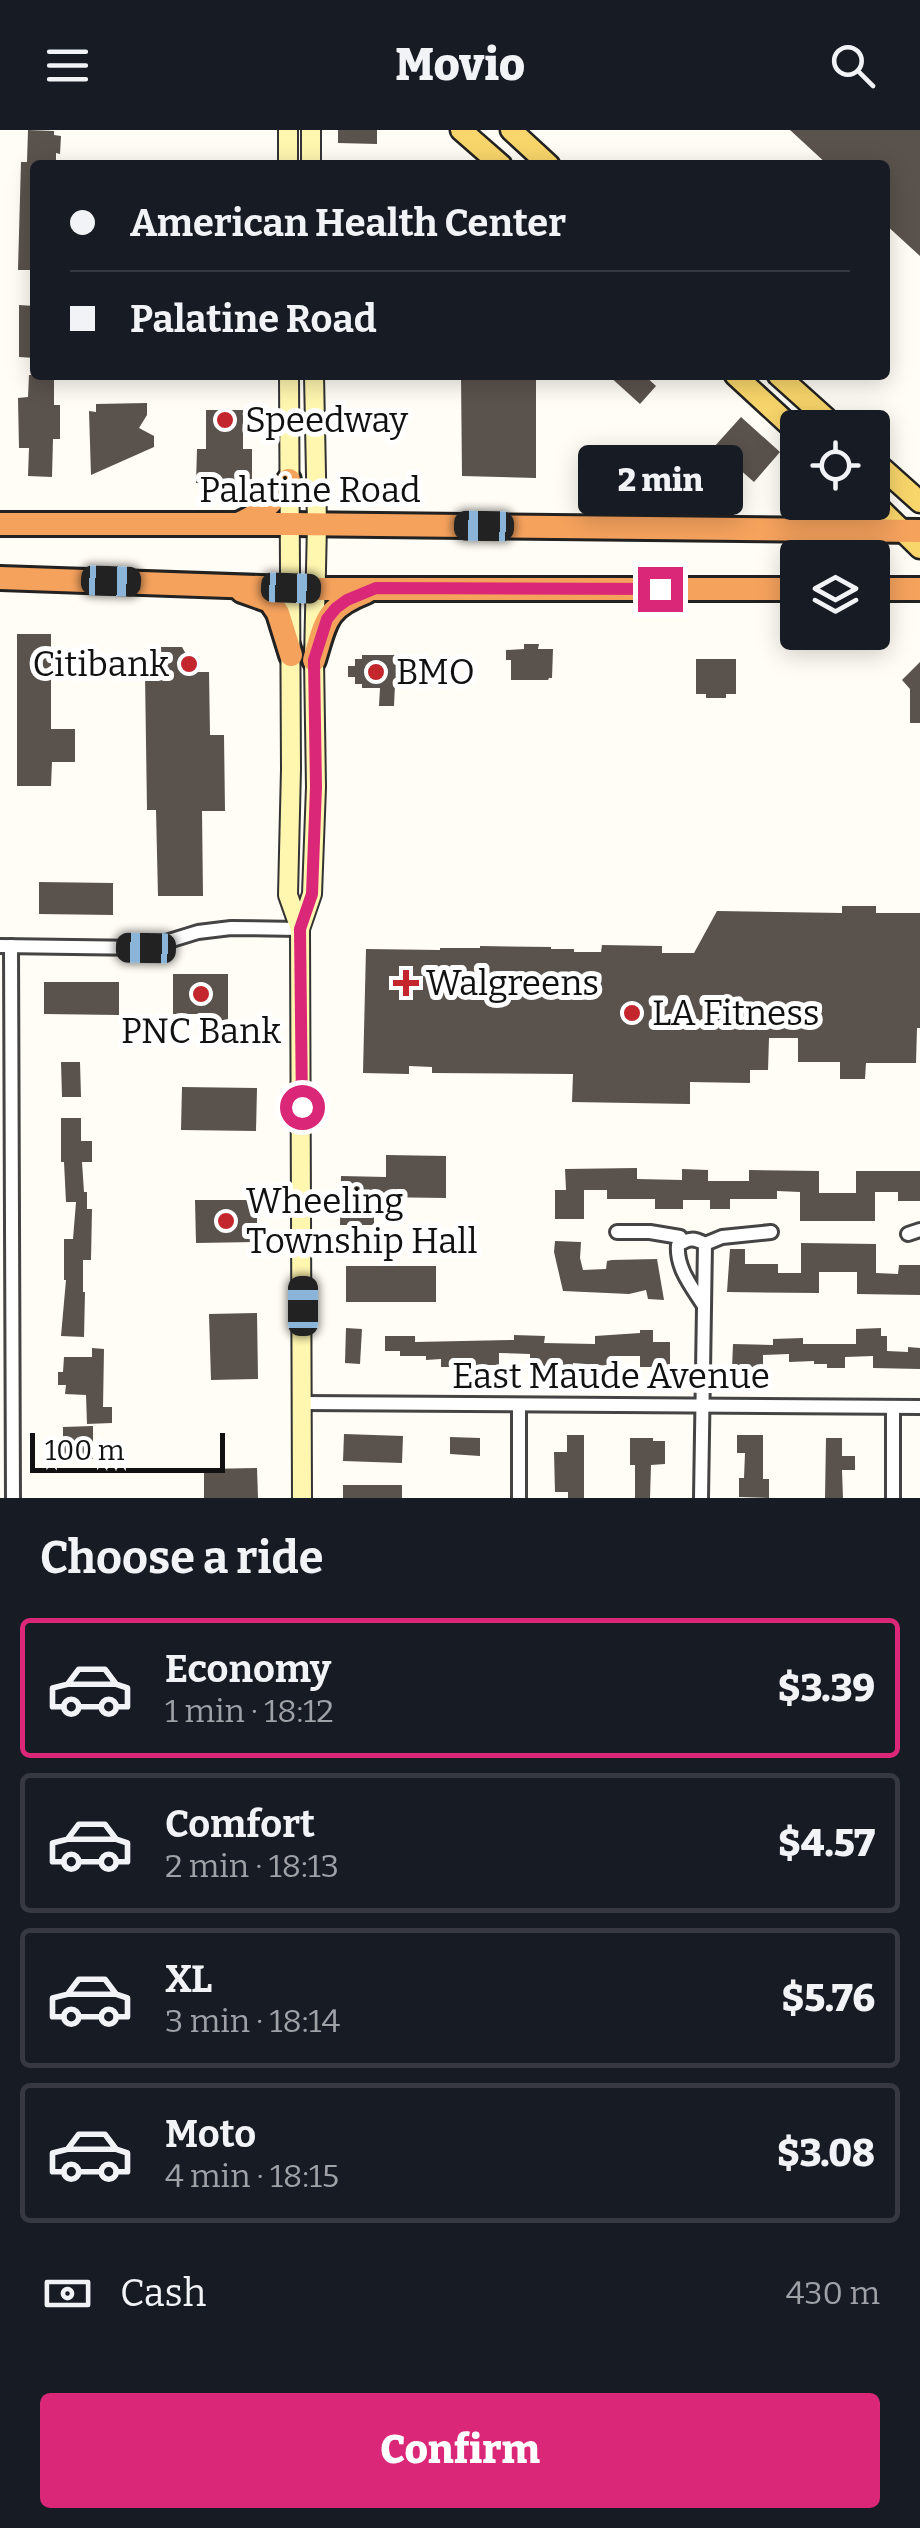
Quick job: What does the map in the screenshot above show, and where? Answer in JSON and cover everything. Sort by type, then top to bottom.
[{"type":"highway","points":[[238,524],[272,504],[289,480]]},
{"type":"highway","points":[[0,508],[9,524]]},
{"type":"highway","points":[[816,530],[846,520]]},
{"type":"highway","name":"Palatine Road","points":[[9,524],[816,530],[915,537]]},
{"type":"highway","points":[[0,578],[291,588],[780,589]]},
{"type":"highway","points":[[225,585],[270,601],[303,657],[336,608],[376,588]]},
{"type":"highway","points":[[890,589],[920,589]]},
{"type":"main road","points":[[288,130],[288,160]]},
{"type":"main road","points":[[310,130],[310,160]]},
{"type":"main road","points":[[461,130],[495,160]]},
{"type":"main road","points":[[510,130],[543,160]]},
{"type":"main road","points":[[290,380],[291,588],[303,657],[316,787],[312,894],[300,929],[302,1498]]},
{"type":"main road","points":[[303,657],[317,588],[314,380]]},
{"type":"main road","points":[[740,380],[780,416]]},
{"type":"main road","points":[[784,380],[817,410]]},
{"type":"main road","points":[[890,475],[920,502]]},
{"type":"main road","points":[[890,517],[915,537]]},
{"type":"street","points":[[14,1498],[5,946],[146,948],[198,932],[300,929]]},
{"type":"street","points":[[618,1232],[680,1237],[683,1242]]},
{"type":"street","points":[[704,1306],[682,1271],[678,1245],[694,1239],[706,1244],[722,1237],[771,1232]]},
{"type":"street","points":[[702,1498],[706,1244]]},
{"type":"street","name":"East Maude Avenue","points":[[302,1403],[920,1407]]},
{"type":"street","points":[[519,1406],[519,1498]]},
{"type":"street","points":[[892,1408],[892,1498]]},
{"type":"building","points":[[28,130],[54,131],[54,135],[61,136],[56,160],[30,160],[30,270],[18,270],[21,162],[27,162]]},
{"type":"building","points":[[338,130],[377,130],[377,144],[338,143]]},
{"type":"building","points":[[790,130],[920,130],[920,256],[890,229],[890,160],[823,160]]},
{"type":"building","points":[[19,305],[30,306],[30,358],[19,357]]},
{"type":"building","points":[[29,375],[30,380],[54,380],[54,405],[60,405],[60,439],[53,439],[52,477],[28,476],[29,448],[19,448],[18,398],[28,397]]},
{"type":"building","points":[[461,380],[536,380],[536,478],[462,476]]},
{"type":"building","points":[[614,380],[649,380],[656,386],[640,404]]},
{"type":"building","points":[[147,403],[147,415],[139,428],[154,436],[154,447],[91,475],[89,411],[96,412],[96,404]]},
{"type":"building","name":"Speedway","points":[[206,410],[243,410],[243,449],[252,449],[252,483],[196,483],[197,449],[206,449]]},
{"type":"building","points":[[741,417],[780,452],[754,482],[714,447]]},
{"type":"building","points":[[17,634],[51,634],[51,729],[75,729],[75,762],[52,762],[51,786],[17,786]]},
{"type":"building","points":[[524,644],[553,649],[552,678],[511,680],[511,660],[506,660],[506,650],[524,649]]},
{"type":"building","points":[[161,647],[182,647],[196,672],[209,672],[210,735],[224,735],[225,811],[202,811],[203,896],[158,896],[156,810],[147,810],[145,674],[162,673]]},
{"type":"building","name":"BMO","points":[[362,655],[395,655],[395,659],[404,659],[404,684],[395,684],[394,706],[379,706],[380,688],[362,688],[362,684],[355,684],[355,677],[348,677],[348,666],[355,666],[355,659],[362,659]]},
{"type":"building","points":[[696,659],[736,659],[736,694],[706,698],[706,694],[696,694]]},
{"type":"building","points":[[920,662],[920,723],[910,723],[910,689],[902,680]]},
{"type":"building","points":[[39,882],[113,883],[113,915],[39,914]]},
{"type":"building","points":[[842,906],[876,906],[876,913],[920,913],[920,1028],[916,1063],[866,1063],[865,1079],[840,1079],[840,1062],[798,1062],[798,1038],[769,1038],[768,1070],[750,1070],[750,1083],[690,1082],[690,1104],[572,1102],[573,1074],[432,1073],[432,1067],[409,1066],[409,1074],[363,1073],[366,949],[480,946],[601,952],[602,945],[662,946],[662,953],[694,953],[717,911],[842,913]]},
{"type":"building","name":"PNC Bank","points":[[173,974],[228,974],[228,1031],[201,1031],[200,1014],[173,1014]]},
{"type":"building","points":[[44,982],[119,982],[119,1015],[44,1014]]},
{"type":"building","points":[[61,1062],[80,1062],[81,1097],[62,1097]]},
{"type":"building","points":[[182,1087],[257,1088],[256,1131],[181,1130]]},
{"type":"building","points":[[61,1118],[81,1118],[81,1141],[92,1141],[92,1162],[82,1162],[87,1209],[92,1209],[91,1260],[83,1260],[84,1337],[61,1336],[66,1280],[64,1239],[73,1239],[76,1202],[66,1202]]},
{"type":"building","points":[[386,1155],[446,1156],[446,1198],[374,1197],[374,1225],[340,1225],[341,1176],[386,1177]]},
{"type":"building","points":[[637,1168],[637,1179],[682,1180],[682,1169],[708,1170],[708,1181],[749,1181],[749,1170],[819,1171],[819,1193],[856,1193],[856,1171],[920,1171],[920,1201],[898,1201],[898,1192],[875,1192],[875,1221],[800,1221],[800,1192],[777,1191],[777,1199],[730,1199],[730,1209],[710,1209],[710,1200],[683,1200],[683,1209],[655,1209],[655,1199],[607,1199],[607,1190],[584,1190],[584,1219],[555,1219],[555,1190],[566,1190],[565,1169]]},
{"type":"building","name":"Wheeling Township Hall","points":[[195,1200],[257,1200],[257,1242],[196,1243]]},
{"type":"building","points":[[555,1241],[581,1242],[583,1270],[606,1269],[607,1261],[612,1260],[657,1259],[664,1300],[648,1299],[646,1290],[629,1294],[563,1291]]},
{"type":"building","points":[[801,1243],[876,1244],[876,1273],[898,1274],[899,1265],[920,1265],[920,1295],[857,1294],[857,1272],[819,1272],[819,1293],[727,1292],[730,1249],[745,1249],[745,1264],[778,1264],[778,1273],[801,1273]]},
{"type":"building","points":[[346,1266],[436,1266],[436,1302],[346,1302]]},
{"type":"building","points":[[257,1313],[258,1379],[211,1380],[209,1314]]},
{"type":"building","points":[[346,1328],[362,1329],[360,1364],[345,1363]]},
{"type":"building","points":[[881,1328],[881,1336],[887,1336],[887,1351],[920,1348],[920,1369],[873,1368],[873,1356],[845,1357],[845,1368],[827,1368],[827,1364],[814,1361],[789,1362],[789,1354],[763,1355],[763,1368],[732,1368],[733,1344],[773,1345],[773,1339],[803,1338],[803,1344],[856,1344],[856,1329]]},
{"type":"building","points":[[653,1330],[653,1342],[670,1342],[670,1367],[640,1367],[640,1356],[611,1356],[611,1366],[530,1366],[530,1354],[499,1353],[499,1365],[441,1367],[441,1359],[426,1360],[426,1356],[400,1356],[400,1351],[385,1351],[385,1336],[415,1336],[415,1342],[545,1336],[544,1343],[595,1344],[595,1336]]},
{"type":"building","points":[[92,1348],[104,1349],[103,1407],[112,1407],[112,1423],[87,1424],[86,1395],[65,1394],[66,1385],[58,1385],[64,1357],[92,1357]]},
{"type":"building","points":[[93,1426],[93,1459],[63,1459],[63,1427]]},
{"type":"building","points":[[344,1434],[403,1436],[402,1463],[343,1461]]},
{"type":"building","points":[[567,1435],[584,1435],[584,1498],[568,1498],[568,1492],[555,1492],[554,1452],[567,1452]]},
{"type":"building","points":[[737,1435],[763,1435],[763,1479],[769,1479],[769,1498],[739,1497],[745,1453],[737,1453]]},
{"type":"building","points":[[450,1437],[480,1438],[480,1456],[450,1454]]},
{"type":"building","points":[[630,1438],[665,1441],[665,1464],[651,1465],[650,1498],[635,1498]]},
{"type":"building","points":[[826,1438],[842,1438],[842,1456],[855,1456],[855,1470],[842,1470],[843,1498],[825,1498]]},
{"type":"building","points":[[257,1468],[258,1498],[204,1498],[204,1469]]},
{"type":"building","points":[[343,1485],[402,1485],[402,1498],[343,1498]]},
{"type":"place","name":"Speedway","points":[[225,420]]},
{"type":"place","name":"Citibank","points":[[189,664]]},
{"type":"place","name":"BMO","points":[[376,672]]},
{"type":"place","name":"Walgreens","points":[[406,983]]},
{"type":"place","name":"PNC Bank","points":[[201,994]]},
{"type":"place","name":"LA Fitness","points":[[632,1013]]},
{"type":"place","name":"Wheeling Township Hall","points":[[226,1221]]},
{"type":"route","points":[[302,1107],[300,929],[312,894],[316,787],[314,660],[327,619],[347,600],[376,588],[660,589]]}]
